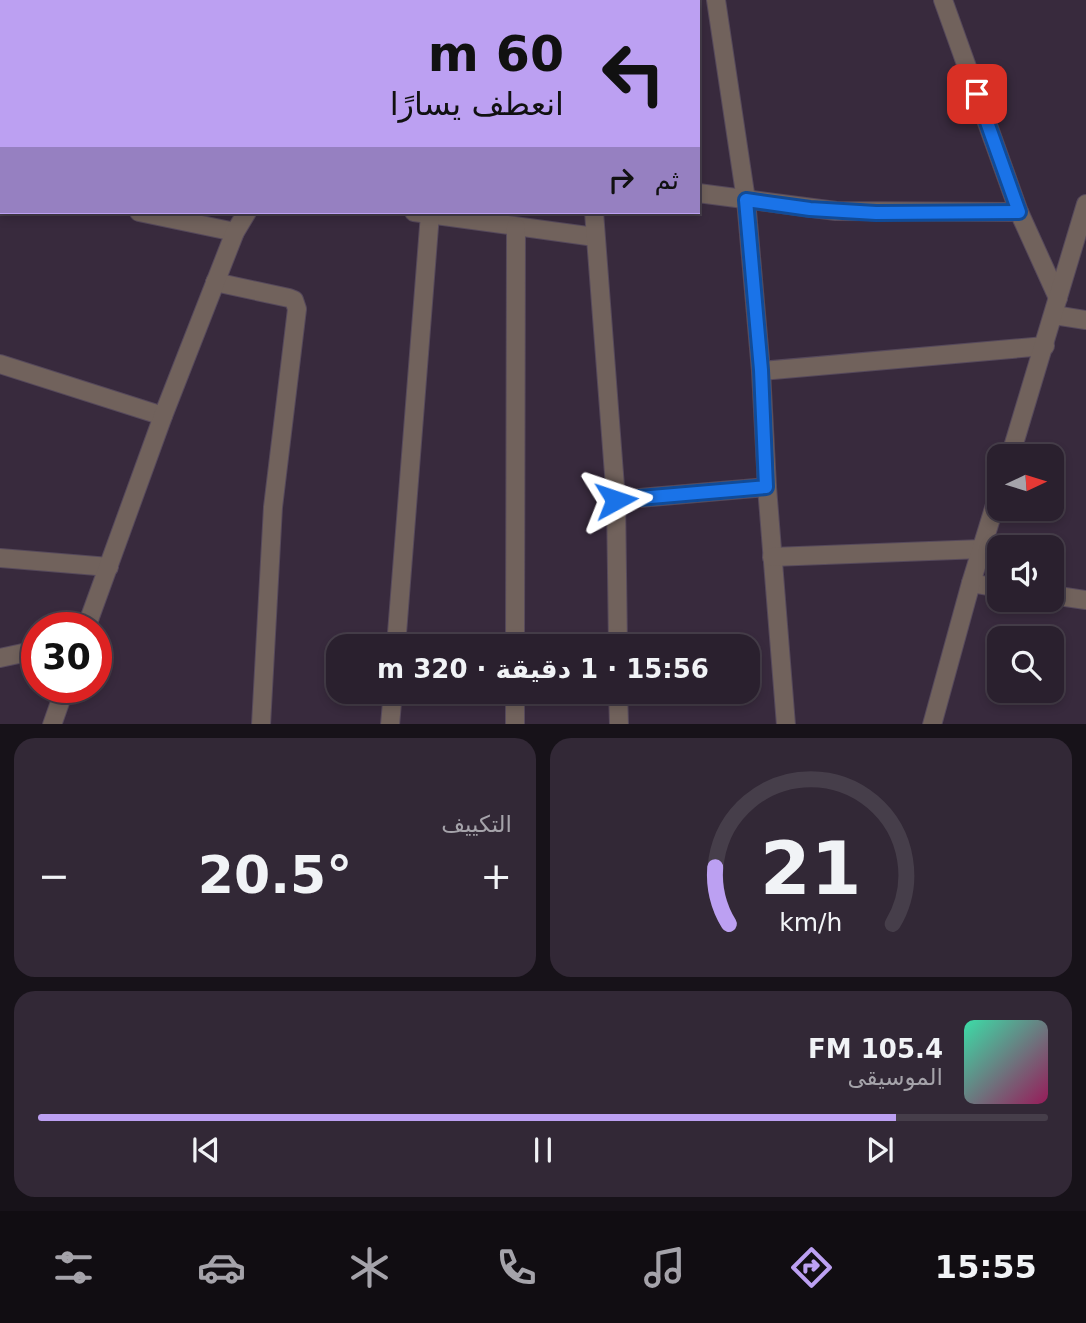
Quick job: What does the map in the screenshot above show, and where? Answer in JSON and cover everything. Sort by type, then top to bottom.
[{"type":"street","points":[[716,0],[746,200],[786,724]]},
{"type":"street","points":[[943,0],[1019,212],[1056,306],[1086,320]]},
{"type":"street","points":[[700,192],[810,209],[849,212],[1019,212]]},
{"type":"street","points":[[1014,444],[1086,204]]},
{"type":"street","points":[[149,214],[235,232]]},
{"type":"street","points":[[92,612],[163,416],[235,232],[246,214]]},
{"type":"street","points":[[397,634],[422,214]]},
{"type":"street","points":[[429,214],[595,237]]},
{"type":"street","points":[[594,214],[616,500],[618,634]]},
{"type":"street","points":[[515,634],[516,227]]},
{"type":"street","points":[[215,282],[289,298],[294,300],[297,309],[273,507],[261,724]]},
{"type":"street","points":[[761,370],[1045,346]]},
{"type":"street","points":[[0,364],[163,416]]},
{"type":"street","points":[[616,500],[766,487]]},
{"type":"street","points":[[932,724],[990,522]]},
{"type":"street","points":[[772,557],[982,549]]},
{"type":"street","points":[[0,558],[109,567]]},
{"type":"street","points":[[971,583],[987,586]]},
{"type":"street","points":[[1064,597],[1086,600]]},
{"type":"street","points":[[0,658],[21,653]]},
{"type":"street","points":[[52,724],[60,703]]},
{"type":"street","points":[[390,724],[392,704]]},
{"type":"street","points":[[515,704],[515,724]]},
{"type":"street","points":[[618,704],[619,724]]},
{"type":"route","points":[[616,500],[766,487],[761,370],[746,200],[810,209],[876,213],[1019,212],[977,94]]}]
